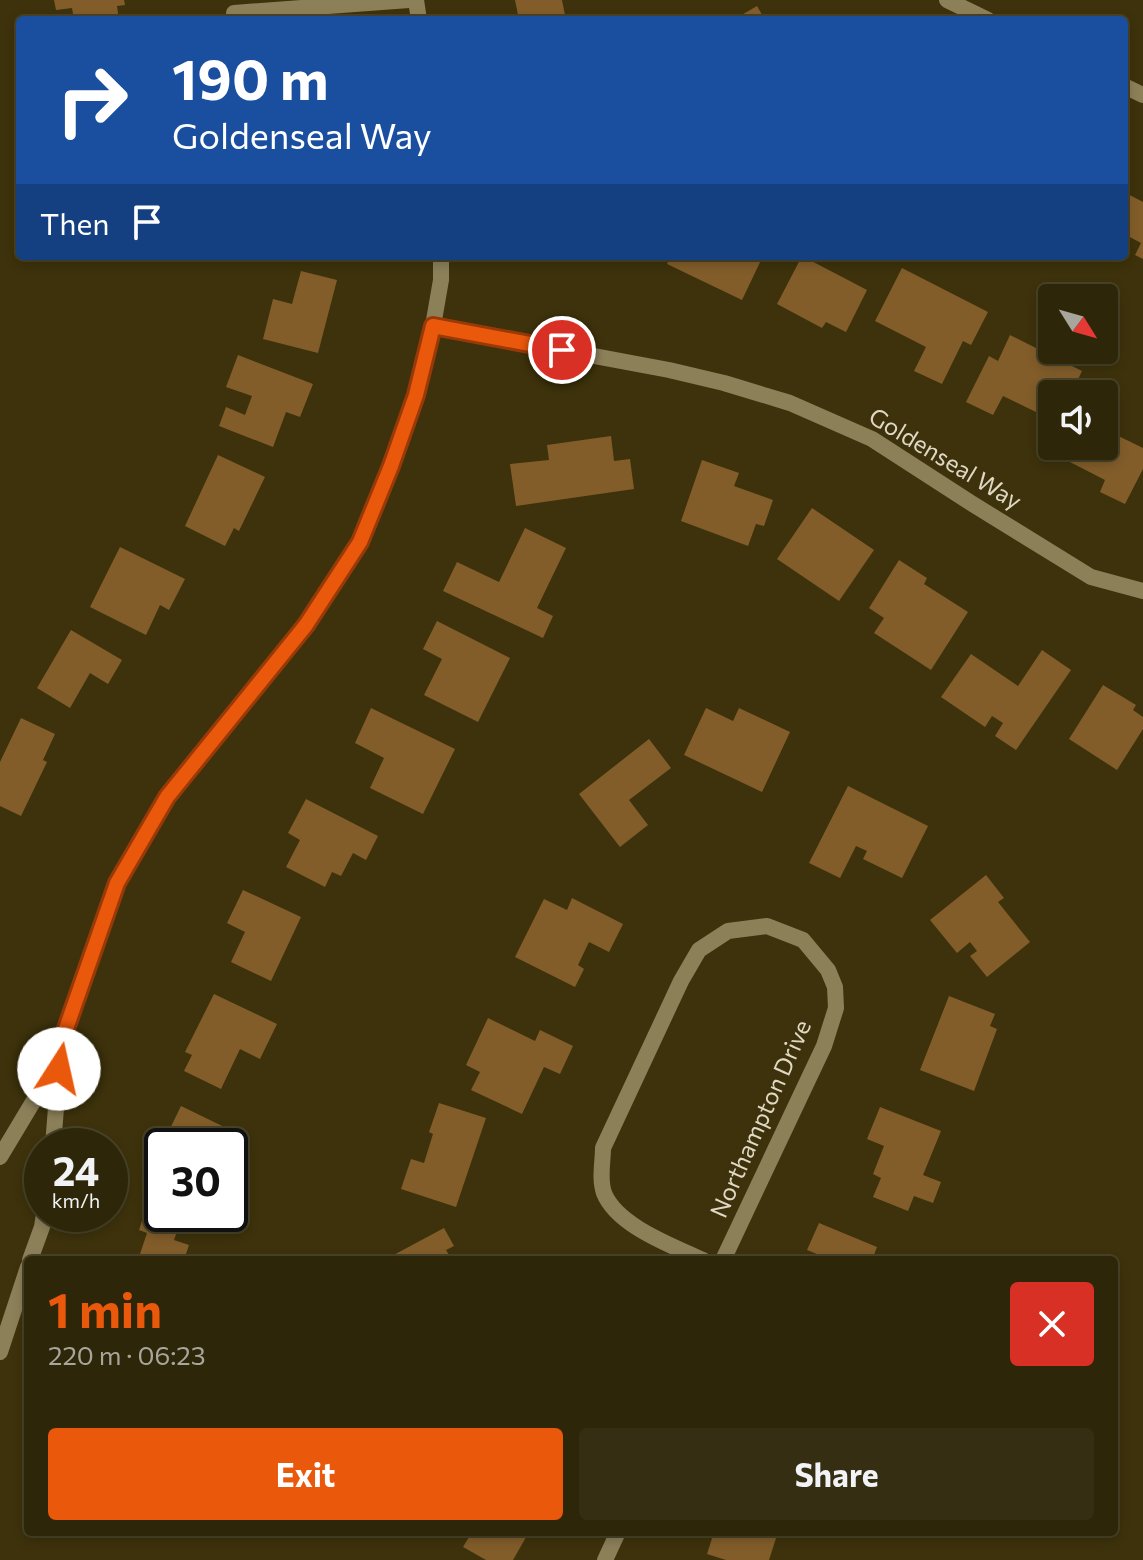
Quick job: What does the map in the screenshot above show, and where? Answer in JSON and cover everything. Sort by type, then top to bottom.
[{"type":"street","points":[[234,13],[409,0]]},
{"type":"street","points":[[947,0],[980,16]]},
{"type":"street","points":[[0,1157],[39,1092],[61,1043],[117,883],[167,797],[306,625],[360,542],[416,395],[433,326],[441,280],[441,260]]},
{"type":"street","name":"Goldenseal Way","points":[[433,326],[669,370],[790,403],[872,439],[1091,577],[1143,591]]},
{"type":"street","name":"Northampton Drive","points":[[695,1256],[633,1226],[612,1205],[604,1193],[603,1148],[681,981],[699,950],[728,931],[767,926],[803,940],[828,970],[835,987],[836,1008],[824,1046],[725,1256]]},
{"type":"street","points":[[54,1128],[61,1043]]},
{"type":"street","points":[[31,1256],[40,1232]]},
{"type":"street","points":[[0,1352],[24,1279]]},
{"type":"street","points":[[605,1560],[616,1536]]},
{"type":"building","points":[[54,0],[124,0],[125,5],[117,6],[118,16],[73,16],[72,8],[56,10]]},
{"type":"building","points":[[515,0],[562,0],[565,16],[518,16]]},
{"type":"building","points":[[757,6],[763,16],[740,16]]},
{"type":"building","points":[[1128,194],[1143,202],[1143,259],[1135,255],[1141,243],[1128,236]]},
{"type":"building","points":[[669,260],[761,260],[742,300],[667,264]]},
{"type":"building","points":[[800,260],[810,260],[867,290],[846,332],[826,322],[822,328],[777,304]]},
{"type":"building","points":[[902,268],[988,312],[971,345],[963,341],[942,384],[914,371],[926,347],[875,321]]},
{"type":"building","points":[[301,271],[337,280],[318,353],[263,339],[273,299],[292,304]]},
{"type":"building","points":[[1010,335],[1038,349],[1038,364],[1068,364],[1082,371],[1078,380],[1038,380],[1036,412],[1003,396],[993,415],[966,402],[989,356],[998,361]]},
{"type":"building","points":[[238,355],[313,384],[300,417],[286,412],[273,447],[219,426],[226,407],[245,415],[252,396],[226,387]]},
{"type":"building","points":[[611,436],[614,461],[630,459],[634,489],[516,506],[510,464],[549,460],[547,445]]},
{"type":"building","points":[[1118,436],[1143,448],[1143,469],[1125,504],[1100,492],[1105,480],[1066,460],[1118,460]]},
{"type":"building","points":[[218,455],[265,477],[239,531],[234,528],[225,546],[185,526]]},
{"type":"building","points":[[702,460],[739,473],[734,486],[773,500],[764,526],[756,524],[748,546],[681,521]]},
{"type":"building","points":[[812,508],[874,550],[839,601],[777,559]]},
{"type":"building","points":[[525,528],[566,548],[537,608],[553,616],[543,638],[443,591],[457,562],[499,582]]},
{"type":"building","points":[[120,547],[185,579],[169,610],[160,605],[146,635],[90,607]]},
{"type":"building","points":[[899,560],[927,578],[924,584],[968,612],[931,670],[874,633],[884,618],[869,608]]},
{"type":"building","points":[[437,621],[510,658],[478,722],[424,695],[442,659],[423,649]]},
{"type":"building","points":[[71,630],[122,660],[108,684],[90,673],[70,708],[37,688]]},
{"type":"building","points":[[1042,650],[1071,670],[1016,750],[995,736],[1003,723],[992,716],[985,727],[941,697],[971,654],[1018,686]]},
{"type":"building","points":[[1103,685],[1136,705],[1133,710],[1143,717],[1143,729],[1117,770],[1069,739]]},
{"type":"building","points":[[371,708],[455,749],[423,814],[370,788],[384,758],[355,743]]},
{"type":"building","points":[[706,708],[733,721],[739,708],[790,732],[762,792],[684,755]]},
{"type":"building","points":[[21,718],[55,734],[43,760],[47,762],[21,816],[0,806],[0,762]]},
{"type":"building","points":[[649,739],[671,768],[629,800],[648,825],[620,847],[579,794]]},
{"type":"building","points":[[848,786],[928,826],[902,878],[863,859],[867,851],[856,846],[840,878],[809,863]]},
{"type":"building","points":[[306,799],[378,836],[366,860],[353,853],[341,876],[332,872],[325,887],[286,867],[300,840],[288,833]]},
{"type":"building","points":[[986,875],[1004,898],[998,902],[1030,942],[987,977],[970,956],[977,951],[970,942],[957,953],[930,920]]},
{"type":"building","points":[[243,890],[301,917],[271,981],[231,962],[245,932],[227,923]]},
{"type":"building","points":[[572,898],[623,924],[609,952],[589,942],[578,965],[584,969],[575,987],[515,957],[544,899],[567,910]]},
{"type":"building","points":[[214,994],[277,1024],[260,1059],[240,1049],[221,1089],[184,1071],[192,1055],[185,1052]]},
{"type":"building","points":[[949,996],[995,1014],[990,1026],[997,1029],[974,1091],[920,1070]]},
{"type":"building","points":[[488,1018],[535,1041],[540,1030],[573,1046],[560,1074],[544,1067],[522,1114],[471,1090],[480,1072],[466,1065]]},
{"type":"building","points":[[439,1103],[486,1118],[456,1207],[401,1189],[411,1159],[424,1163],[433,1134],[429,1132]]},
{"type":"building","points":[[181,1106],[226,1128],[170,1128]]},
{"type":"building","points":[[880,1107],[941,1131],[923,1175],[941,1182],[933,1203],[914,1196],[908,1211],[873,1197],[881,1178],[873,1174],[884,1146],[867,1139]]},
{"type":"building","points":[[144,1214],[144,1232],[139,1230]]},
{"type":"building","points":[[819,1223],[877,1247],[874,1256],[822,1256],[807,1250]]},
{"type":"building","points":[[444,1228],[454,1246],[446,1250],[450,1256],[392,1256]]},
{"type":"building","points":[[144,1232],[177,1232],[174,1240],[189,1245],[185,1256],[139,1256],[147,1233]]},
{"type":"building","points":[[470,1536],[527,1536],[513,1560],[486,1560],[463,1547]]},
{"type":"building","points":[[713,1536],[777,1536],[769,1560],[726,1560],[707,1554]]},
{"type":"route","points":[[59,1069],[61,1043],[117,883],[167,797],[306,625],[360,542],[416,395],[433,326],[562,350]]}]
